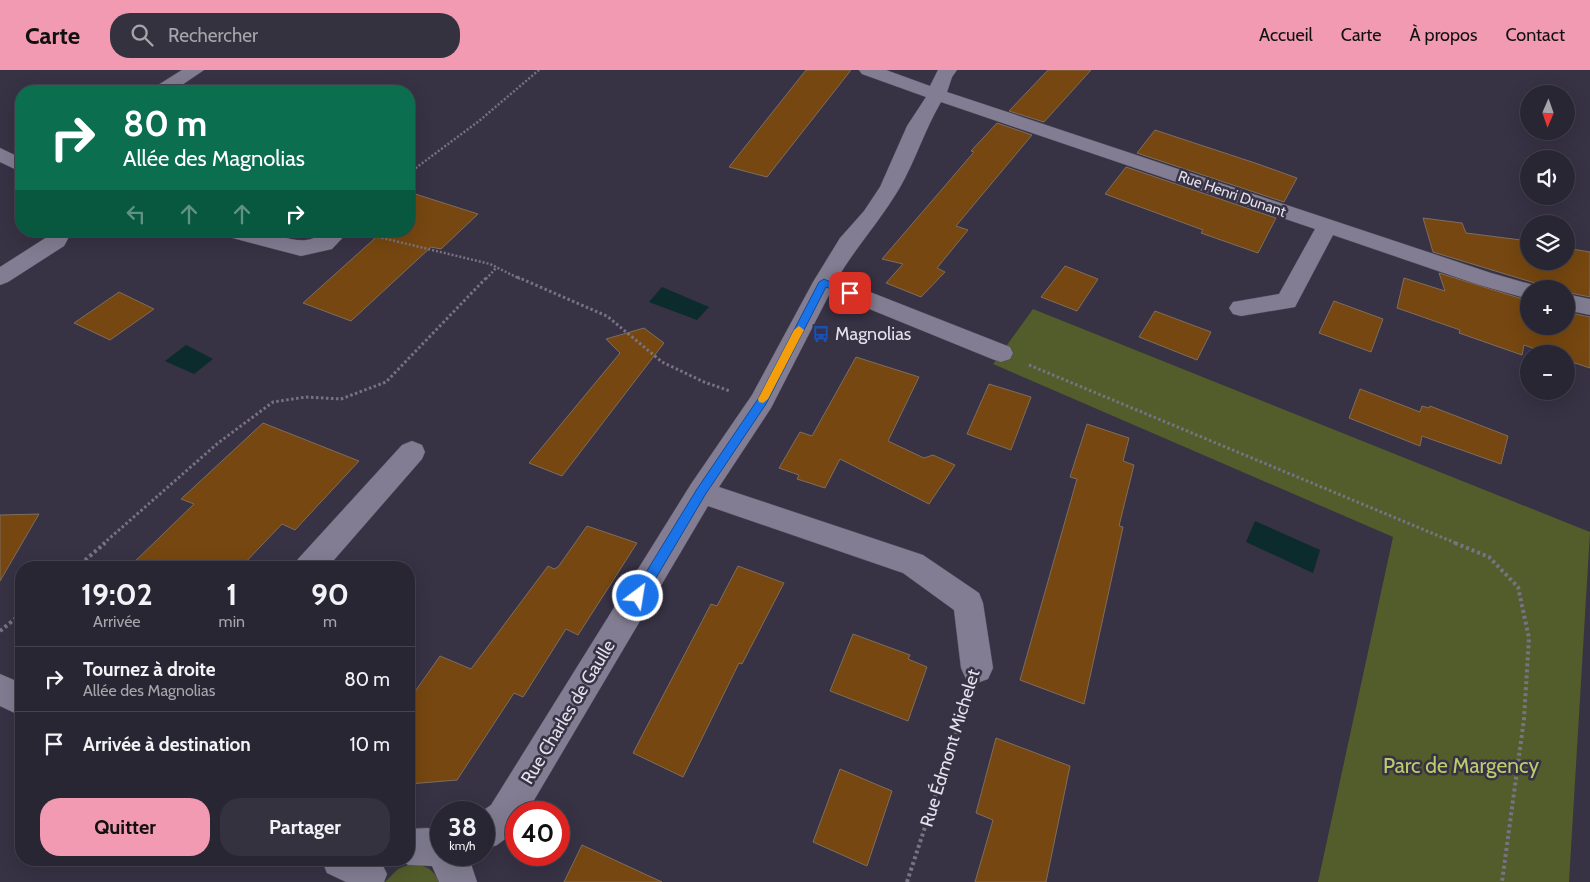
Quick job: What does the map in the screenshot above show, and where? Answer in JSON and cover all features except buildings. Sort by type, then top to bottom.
[{"type":"street","points":[[171,85],[195,70]]},
{"type":"street","name":"Rue Henri Dunant","points":[[868,70],[896,78],[936,96],[976,107],[1484,279],[1520,289]]},
{"type":"street","name":"Rue Charles de Gaulle","points":[[495,824],[504,818],[701,492],[762,401],[824,282],[848,243],[872,215],[890,187],[917,126],[936,96],[942,76],[948,70]]},
{"type":"street","points":[[0,154],[15,163]]},
{"type":"street","points":[[1241,308],[1287,301],[1327,226]]},
{"type":"street","points":[[0,277],[56,241],[58,237]]},
{"type":"street","points":[[256,237],[301,249],[324,244],[332,237]]},
{"type":"street","points":[[824,282],[1001,353]]},
{"type":"street","points":[[1575,304],[1590,307]]},
{"type":"street","points":[[314,561],[412,452]]},
{"type":"street","name":"Rue Édmont Michelet","points":[[701,492],[913,564],[968,603],[977,668]]},
{"type":"street","points":[[0,690],[15,697]]},
{"type":"street","points":[[415,847],[430,847]]},
{"type":"path","points":[[415,169],[479,121],[539,70]]},
{"type":"path","points":[[379,237],[490,264],[607,316],[662,362],[704,382],[762,401]]},
{"type":"path","points":[[84,561],[218,442],[274,402],[306,397],[341,399],[386,382],[497,268]]},
{"type":"path","points":[[1001,353],[1490,557],[1518,587],[1529,638],[1524,719],[1502,882]]},
{"type":"path","points":[[0,631],[15,619]]},
{"type":"path","name":"Rue Édmont Michelet","points":[[907,882],[977,668]]},
{"type":"green space","name":"Parc de Margency","points":[[1033,309],[1590,532],[1569,882],[1318,882],[1393,537],[993,364]]},
{"type":"green space","points":[[418,865],[430,870],[439,882],[385,882],[398,869]]},
{"type":"shaded area","points":[[662,287],[709,307],[697,320],[649,302]]},
{"type":"shaded area","points":[[186,345],[213,359],[194,374],[165,361]]},
{"type":"shaded area","points":[[1255,521],[1320,550],[1313,573],[1246,542]]},
{"type":"slow traffic","points":[[763,399],[799,330]]},
{"type":"place","name":"Magnolias","points":[[821,334]]},
{"type":"route","points":[[638,596],[701,492],[762,401],[824,282],[850,293]]}]
